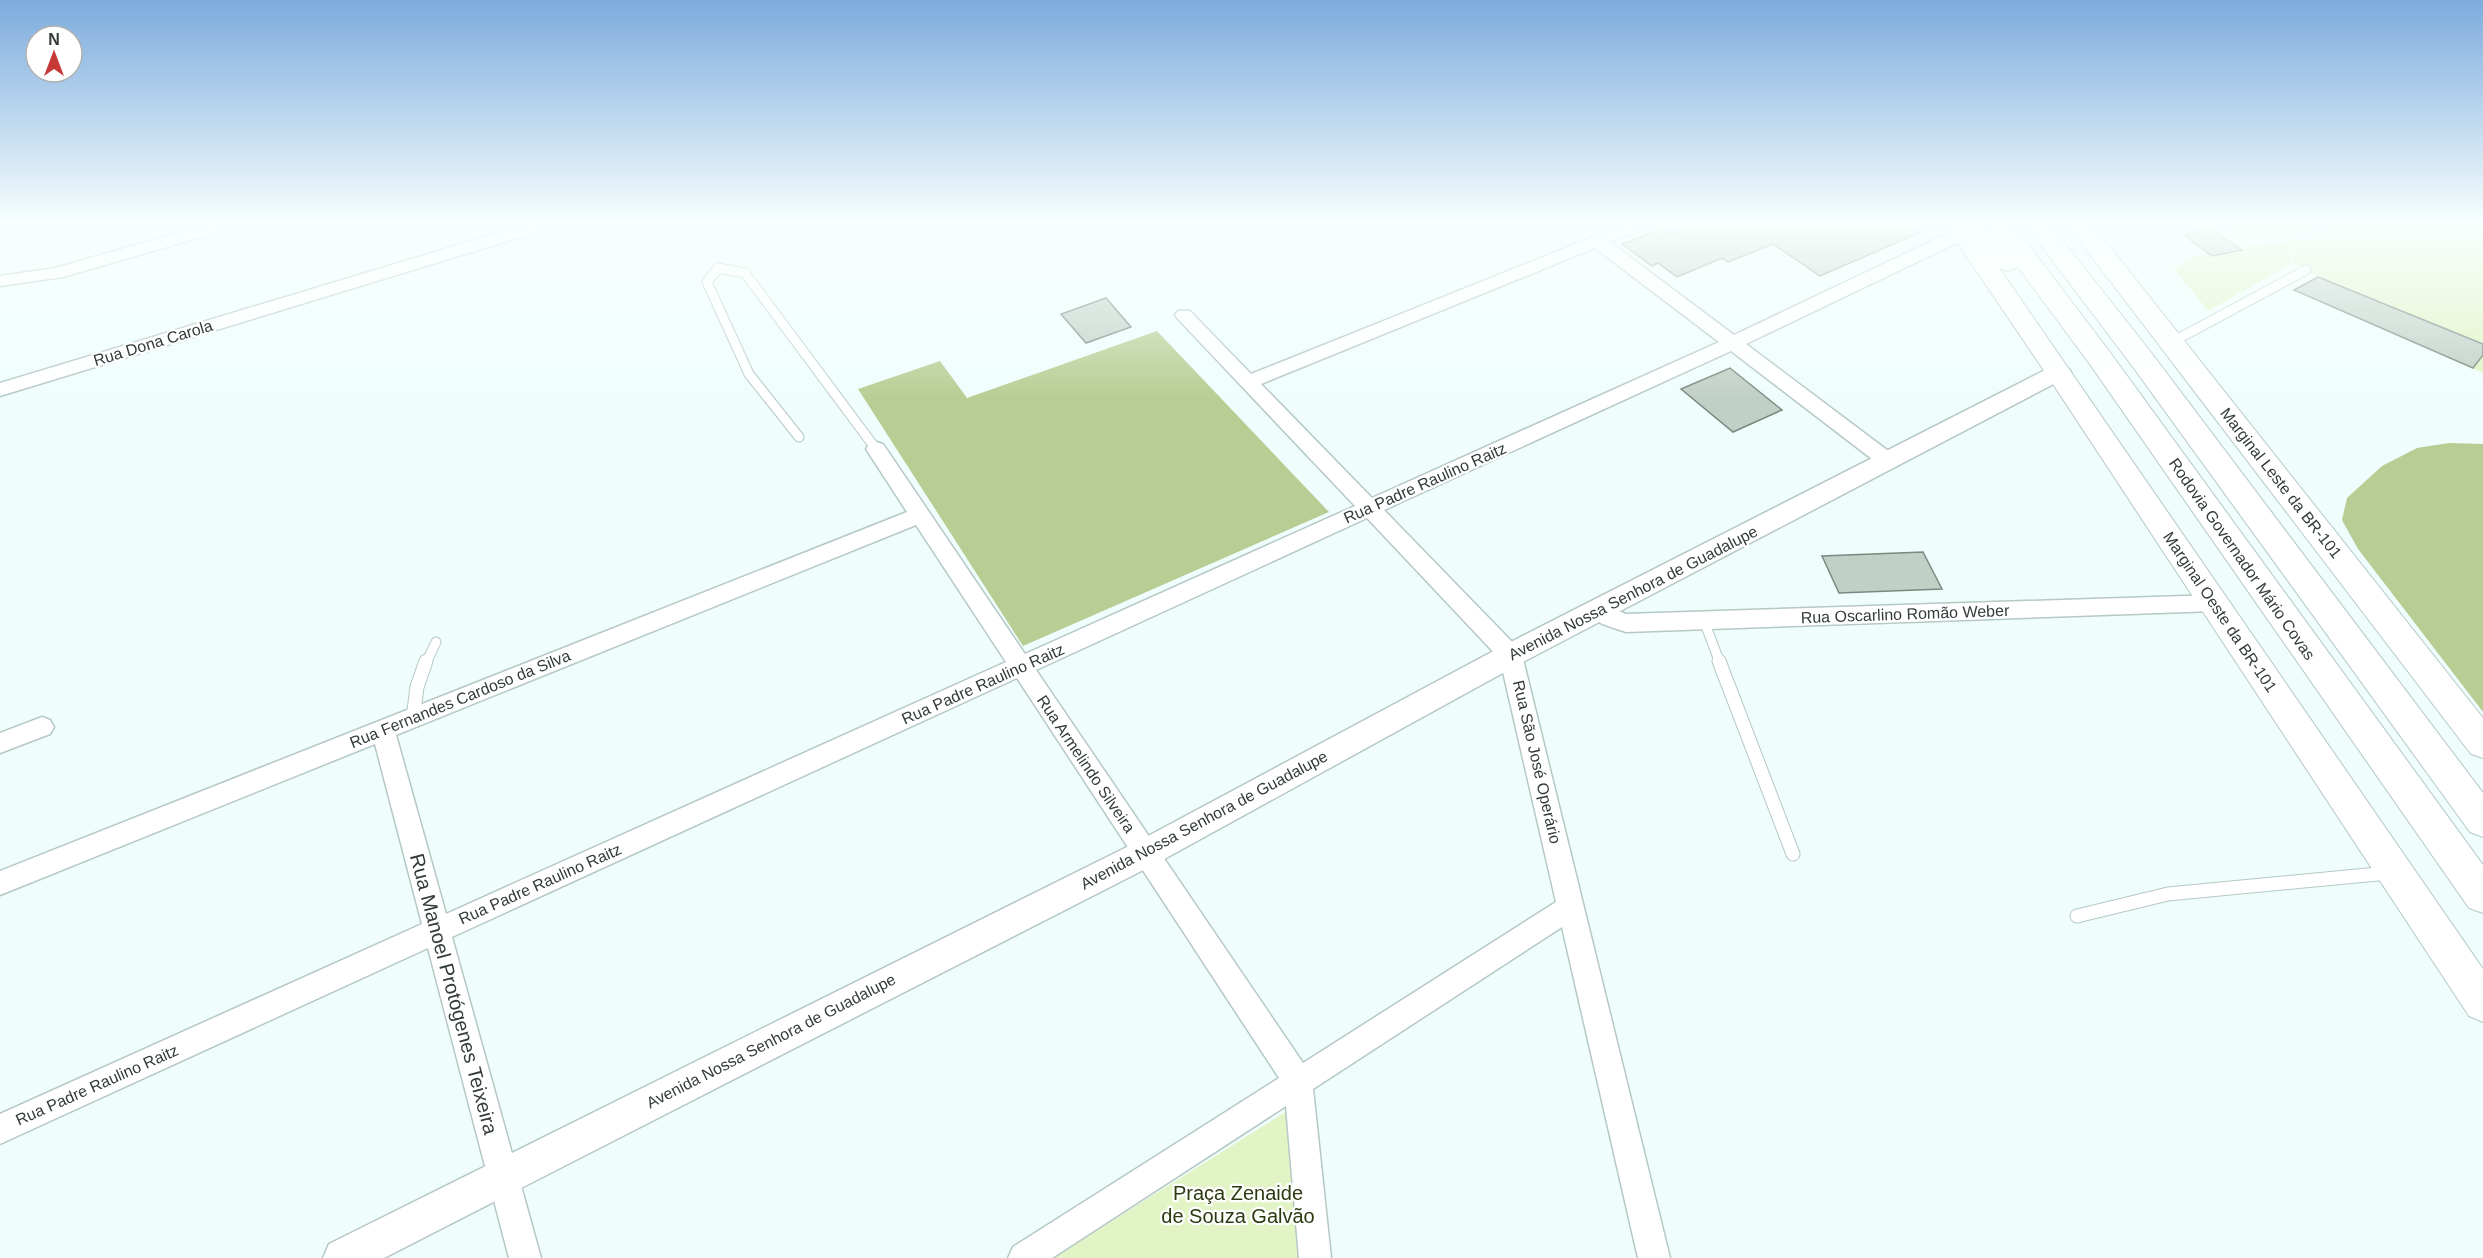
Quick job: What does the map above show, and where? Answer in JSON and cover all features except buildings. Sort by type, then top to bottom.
[{"type":"main road","name":"Marginal Oeste da BR-101","points":[[2000,282],[2483,1003]]},
{"type":"main road","points":[[2021,282],[2099,357]]},
{"type":"main road","name":"Rodovia Governador Mário Covas","points":[[2043,282],[2483,896]]},
{"type":"main road","points":[[2082,282],[2143,361],[2483,821]]},
{"type":"main road","name":"Marginal Leste da BR-101","points":[[2124,282],[2483,744]]},
{"type":"main road","points":[[2386,691],[2483,794]]},
{"type":"street","name":"Rua Dona Carola","points":[[0,390],[355,282]]},
{"type":"street","points":[[1248,382],[1496,282]]},
{"type":"street","points":[[1651,282],[1888,461]]},
{"type":"street","name":"Rua Padre Raulino Raitz","points":[[0,1129],[1732,343],[1853,282]]},
{"type":"street","points":[[1184,315],[1511,655]]},
{"type":"street","name":"Avenida Nossa Senhora de Guadalupe","points":[[344,1258],[1146,853],[1511,655],[2059,372]]},
{"type":"street","name":"Rua Armelindo Silveira","points":[[876,449],[1298,1081],[1315,1258]]},
{"type":"street","name":"Rua Fernandes Cardoso da Silva","points":[[0,883],[921,515]]},
{"type":"street","name":"Rua Oscarlino Romão Weber","points":[[1598,611],[1626,623],[2215,603]]},
{"type":"street","name":"Rua São José Operário","points":[[1511,655],[1654,1258]]},
{"type":"street","points":[[0,743],[42,727]]},
{"type":"street","name":"Rua Manoel Protógenes Teixeira","points":[[383,730],[525,1258]]},
{"type":"street","points":[[1024,1258],[1571,907]]},
{"type":"lane","points":[[707,282],[749,374],[798,437]]},
{"type":"lane","points":[[751,282],[876,449]]},
{"type":"lane","points":[[2172,342],[2284,282]]},
{"type":"lane","points":[[1704,621],[1793,854]]},
{"type":"lane","points":[[413,718],[413,694],[436,642]]},
{"type":"lane","points":[[2077,916],[2168,894],[2395,872]]},
{"type":"green space","points":[[2184,282],[2260,282],[2208,311]]},
{"type":"green space","points":[[2309,282],[2483,282],[2483,373],[2294,290]]},
{"type":"green space","points":[[1157,331],[1329,512],[1023,646],[858,389],[940,361],[967,398]]},
{"type":"green space","points":[[2449,443],[2483,444],[2483,712],[2358,549],[2342,520],[2347,498],[2382,466],[2417,448]]},
{"type":"green space","name":"Praça Zenaide de Souza Galvão","points":[[1287,1111],[1299,1258],[1053,1258]]}]
